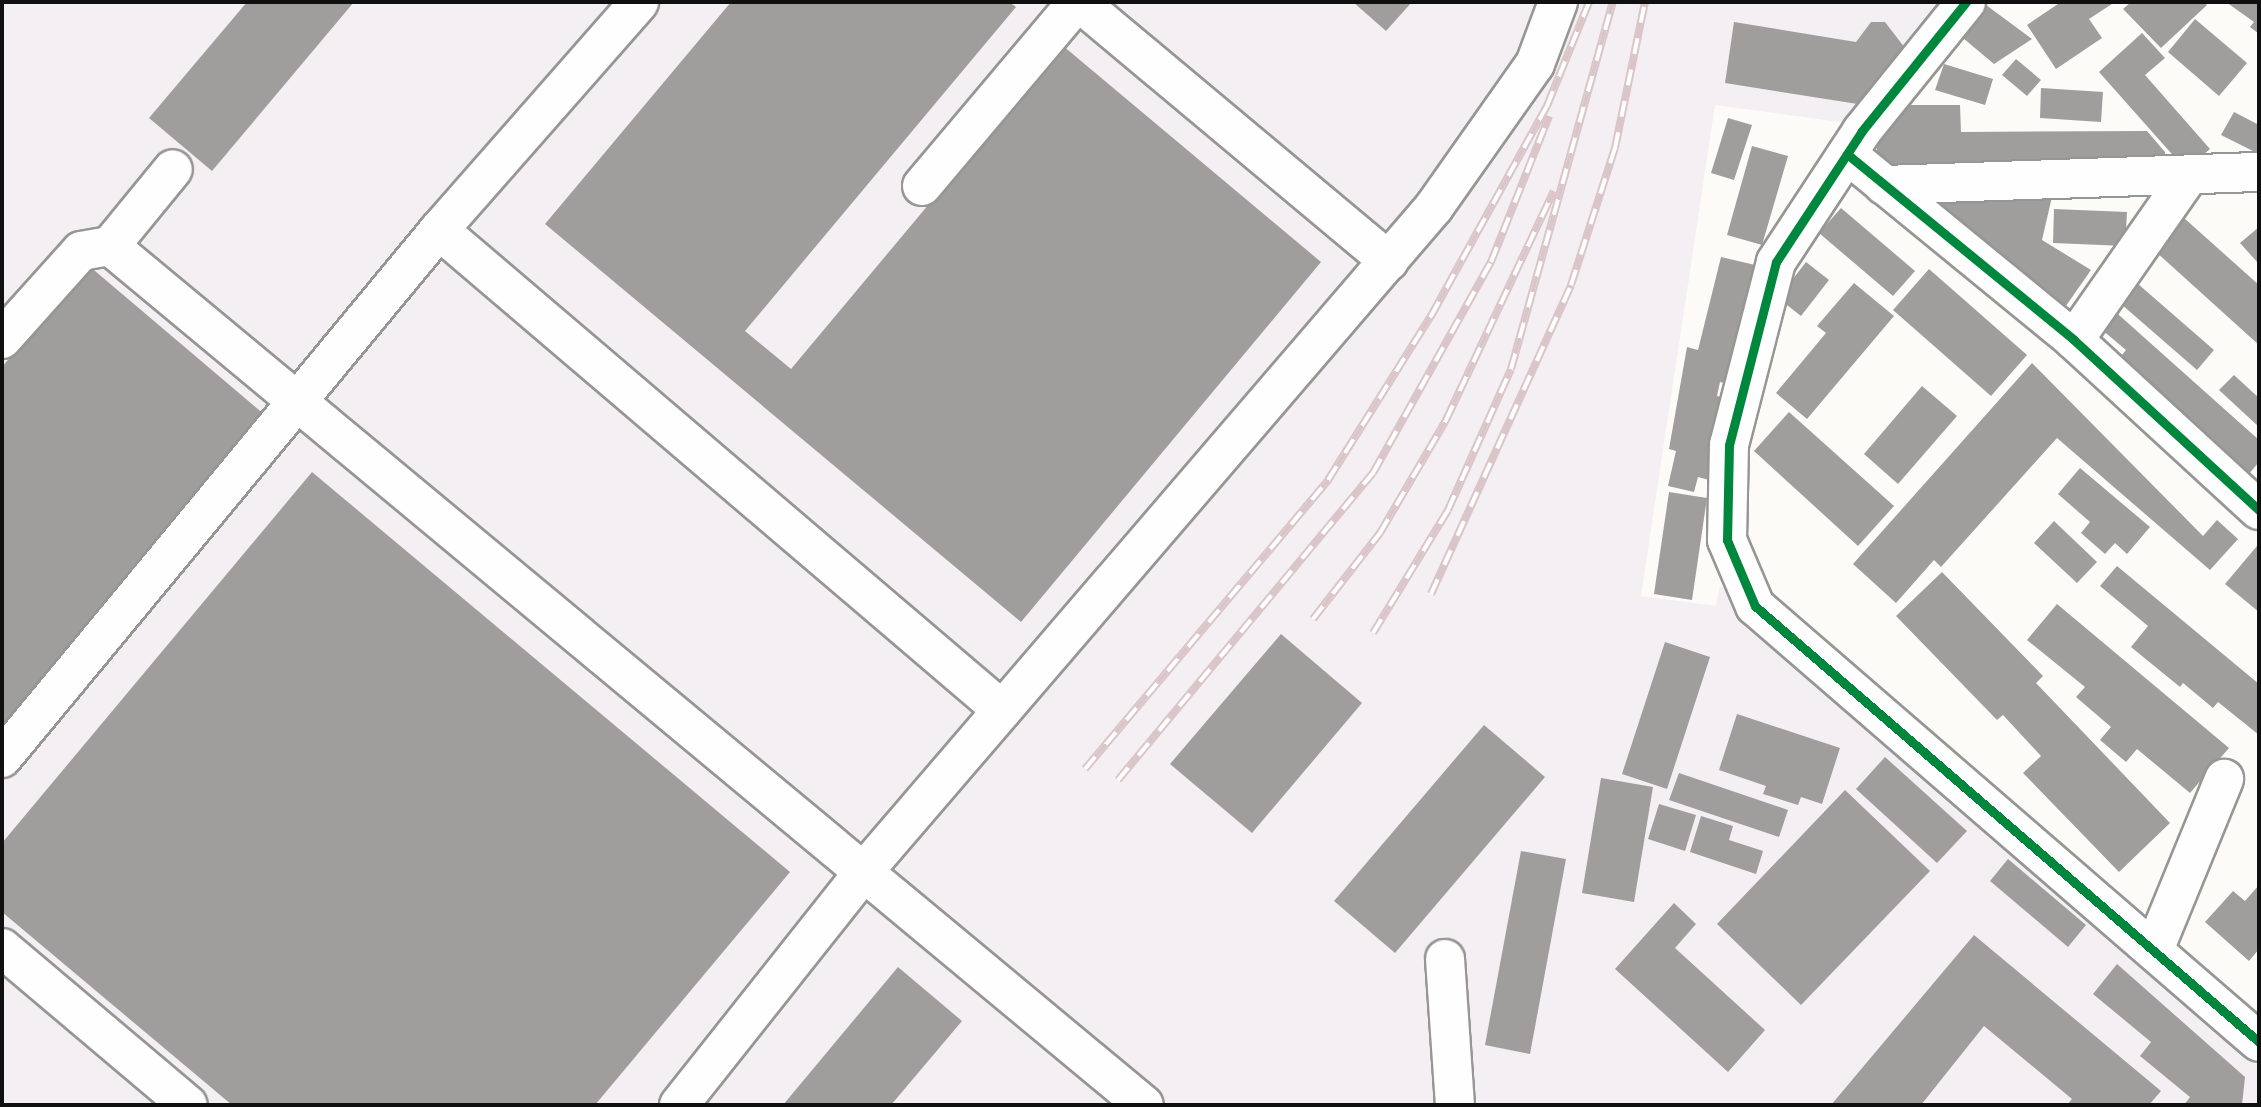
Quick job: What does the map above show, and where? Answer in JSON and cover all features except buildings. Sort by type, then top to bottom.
[{"type":"street","points":[[2,758],[298,407],[439,230],[639,2]]},
{"type":"street","points":[[922,186],[1078,2],[1389,261]]},
{"type":"street","points":[[679,1105],[864,870],[1389,261],[1535,64],[1558,2]]},
{"type":"street","points":[[1966,2],[1847,154],[1776,262],[1730,444],[1727,540],[1755,606],[2259,1042]]},
{"type":"street","points":[[1847,154],[2074,340],[2259,510]]},
{"type":"street","points":[[2,339],[81,251],[110,246],[173,169]]},
{"type":"street","points":[[1884,185],[2259,172]]},
{"type":"street","points":[[2074,340],[2189,174]]},
{"type":"street","points":[[439,230],[1002,710]]},
{"type":"street","points":[[110,246],[298,407],[864,870],[1144,1105]]},
{"type":"street","points":[[2154,950],[2224,779]]},
{"type":"street","points":[[2,947],[188,1105]]},
{"type":"street","points":[[1445,958],[1455,1105]]},
{"type":"shaded area","points":[[2,2],[1953,2],[1855,124],[1715,105],[1641,596],[1716,606],[1720,585],[2259,1067],[2259,1105],[2,1105]]},
{"type":"railway","points":[[1085,769],[1328,480],[1431,316],[1547,106],[1589,2]]},
{"type":"railway","points":[[1373,633],[1448,510],[1511,369],[1613,2]]},
{"type":"railway","points":[[1431,594],[1571,285],[1615,148],[1645,2]]},
{"type":"railway","points":[[1118,780],[1373,473],[1491,262],[1549,116]]},
{"type":"railway","points":[[1313,619],[1380,533],[1446,420],[1554,191]]},
{"type":"cycle path","points":[[1966,2],[1862,131],[1776,262],[1729,445],[1727,540],[1755,606],[2259,1042]]},
{"type":"cycle path","points":[[1847,154],[2074,340],[2259,510]]}]
